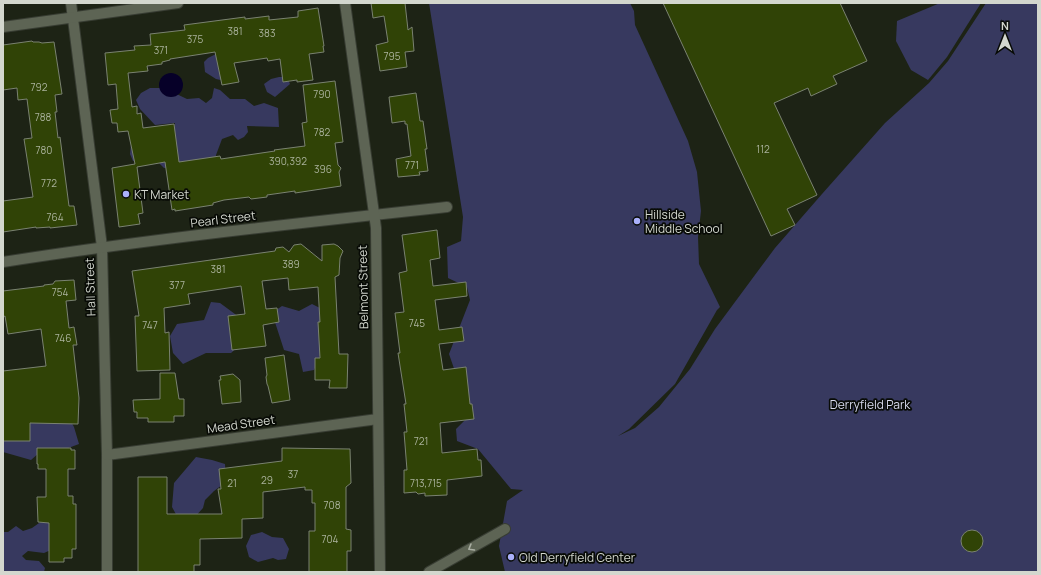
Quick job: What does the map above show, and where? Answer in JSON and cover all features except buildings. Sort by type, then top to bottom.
[{"type":"street","name":"Hall Street","points":[[71,3],[102,246],[107,455],[107,572]]},
{"type":"street","points":[[3,26],[178,3]]},
{"type":"street","name":"Belmont Street","points":[[345,3],[376,228],[380,572]]},
{"type":"street","name":"Pearl Street","points":[[3,262],[102,246],[447,206]]},
{"type":"street","name":"Mead Street","points":[[107,455],[378,419]]},
{"type":"street","points":[[429,572],[505,529]]},
{"type":"green space","name":"Derryfield Park","points":[[429,3],[630,3],[634,11],[635,25],[688,141],[697,172],[701,211],[698,237],[699,264],[720,307],[675,384],[629,429],[618,436],[635,428],[659,407],[690,369],[715,329],[775,248],[885,123],[929,83],[948,61],[986,3],[1038,3],[1038,572],[505,572],[499,546],[507,501],[523,490],[511,489],[478,449],[457,441],[456,429],[470,415],[449,354],[470,300],[467,287],[448,278],[447,247],[461,241],[463,217]]},
{"type":"green space","points":[[940,3],[981,3],[947,57],[928,80],[911,70],[896,41],[897,21]]},
{"type":"green space","points":[[216,54],[225,81],[216,79],[205,72],[204,62]]},
{"type":"green space","points":[[287,77],[290,84],[275,97],[267,92],[264,84],[271,79]]},
{"type":"green space","points":[[150,88],[164,88],[187,99],[199,98],[206,103],[212,98],[214,88],[220,90],[230,99],[245,99],[254,106],[264,103],[278,108],[279,127],[247,126],[248,132],[244,137],[238,140],[233,135],[222,139],[216,155],[215,166],[164,168],[159,163],[133,161],[130,154],[131,145],[145,141],[172,137],[175,123],[155,125],[140,109],[136,100],[141,93]]},
{"type":"green space","points":[[211,302],[220,303],[239,317],[241,344],[231,353],[206,353],[183,364],[173,353],[170,336],[177,324],[204,320]]},
{"type":"green space","points":[[312,304],[322,309],[330,331],[314,370],[303,372],[299,354],[284,350],[272,313],[282,306],[299,311]]},
{"type":"green space","points":[[69,418],[74,427],[79,444],[63,450],[40,452],[31,460],[3,452],[3,425]]},
{"type":"green space","points":[[196,457],[225,464],[226,482],[205,500],[203,508],[192,520],[178,518],[172,507],[174,483]]},
{"type":"green space","points":[[42,521],[53,522],[53,549],[44,553],[28,551],[22,556],[26,560],[39,561],[45,568],[44,572],[3,572],[3,532],[8,532],[16,526],[23,531],[32,528]]},
{"type":"green space","points":[[262,532],[272,537],[283,538],[289,549],[286,559],[278,560],[273,558],[258,562],[249,557],[246,546],[251,535]]},
{"type":"shaded area","points":[[171,73],[179,77],[183,85],[179,93],[171,97],[163,93],[159,85],[163,77]]},
{"type":"place","name":"KT Market","points":[[126,194]]},
{"type":"place","name":"Hillside Middle School","points":[[637,221]]},
{"type":"place","name":"Old Derryfield Center","points":[[511,557]]}]
